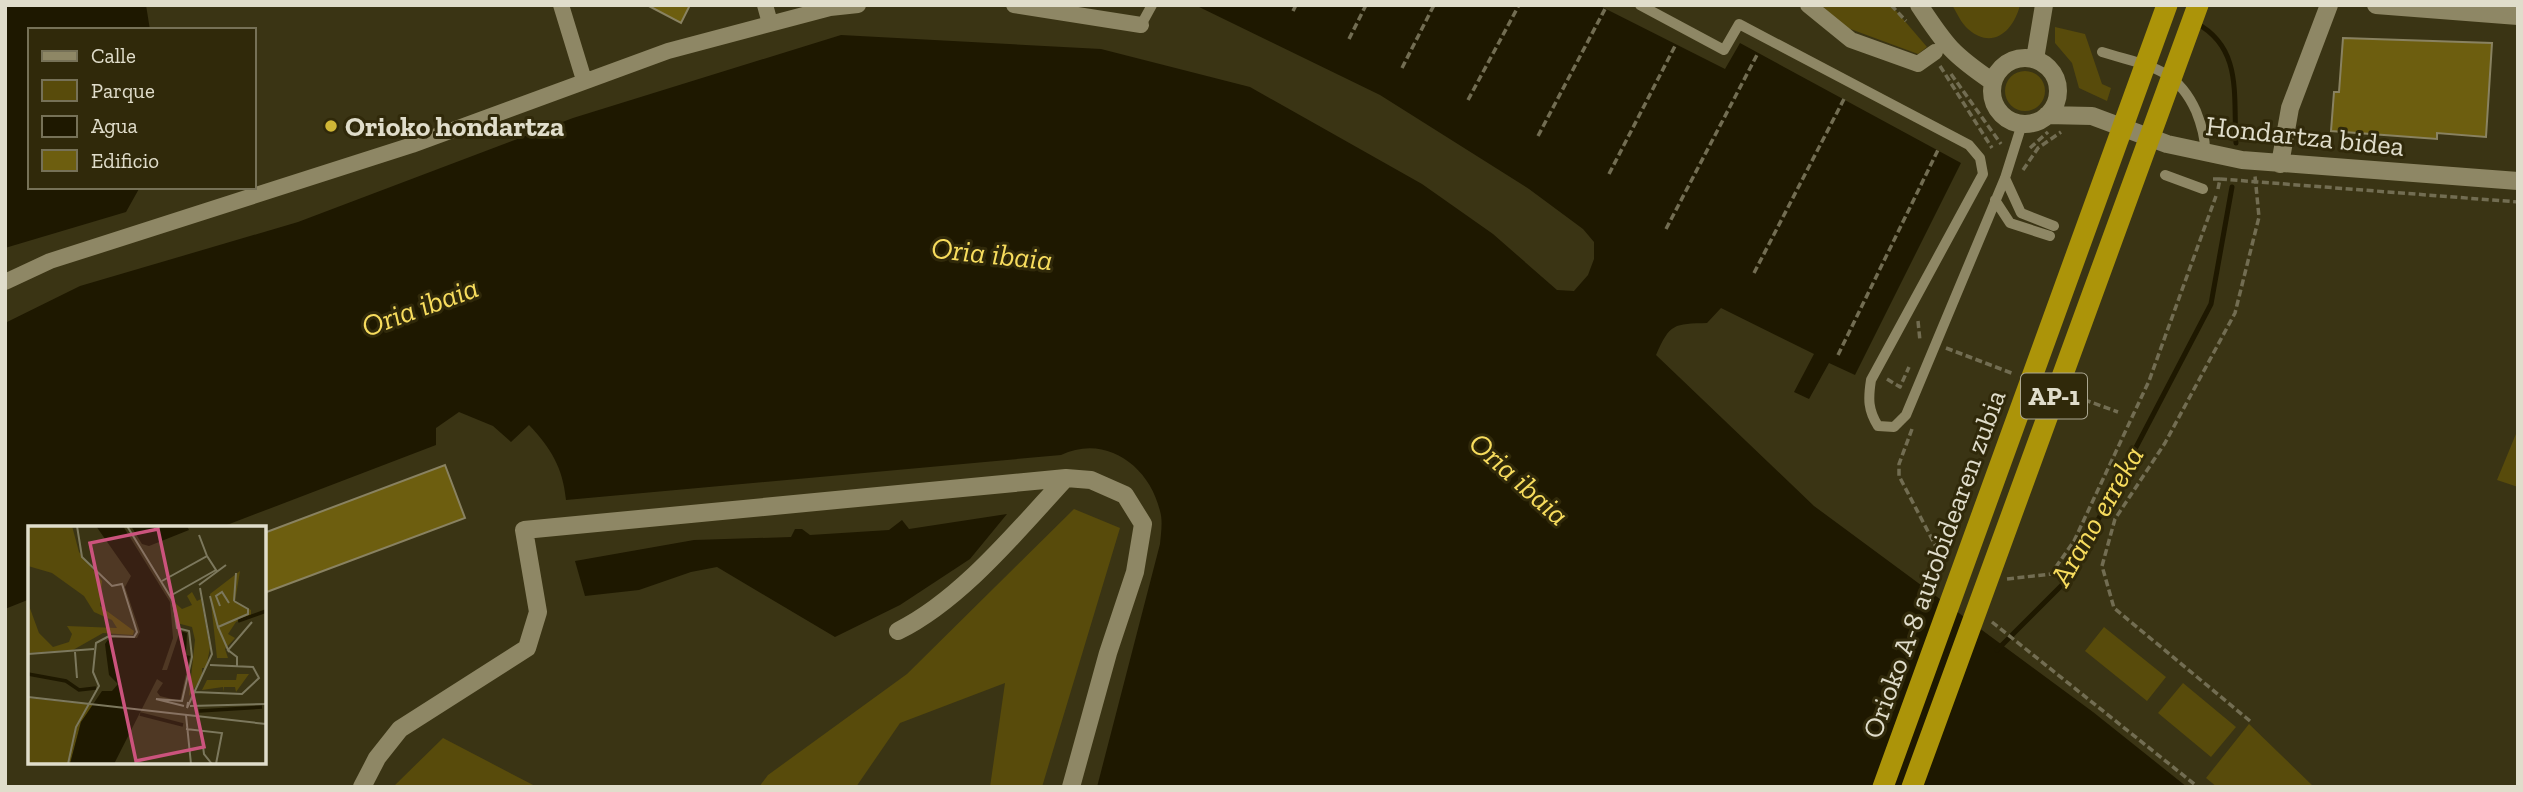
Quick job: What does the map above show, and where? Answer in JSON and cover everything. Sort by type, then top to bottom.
[{"type":"highway","name":"Orioko A-8 autobidearen zubia","points":[[1883,787],[2167,5]]},
{"type":"highway","name":"Orioko A-8 autobidearen zubia","points":[[1912,787],[2198,5]]},
{"type":"street","points":[[561,5],[584,80]]},
{"type":"street","points":[[765,5],[770,23]]},
{"type":"street","points":[[5,282],[50,261],[412,145],[668,51],[830,8],[858,5]]},
{"type":"street","points":[[1014,5],[1141,24]]},
{"type":"street","points":[[1808,5],[1851,40],[1918,64],[1935,52]]},
{"type":"street","points":[[1919,5],[1944,45],[1975,69],[1997,76]]},
{"type":"street","points":[[2035,59],[2044,5]]},
{"type":"street","points":[[2280,164],[2290,108],[2329,5]]},
{"type":"street","points":[[2376,5],[2518,16]]},
{"type":"street","points":[[2022,58],[2035,59],[2054,75],[2057,87],[2055,119],[2022,124],[2004,116],[1998,109],[1992,91],[1997,76],[2022,58]]},
{"type":"street","name":"Hondartza bidea","points":[[2057,87],[2092,116],[2205,154],[2255,162],[2518,181]]},
{"type":"street","name":"Hondartza bidea","points":[[2055,119],[2092,116]]},
{"type":"street","points":[[898,631],[924,619],[975,573],[1066,478]]},
{"type":"street","points":[[362,787],[377,758],[400,729],[527,648],[538,612],[524,530],[1066,478],[1091,480],[1125,495],[1143,524],[1135,572],[1108,653],[1071,787]]},
{"type":"lane","points":[[1141,24],[1152,5]]},
{"type":"lane","points":[[1640,5],[1724,50],[1739,24],[1969,145],[1980,158],[1983,174],[1871,380],[1868,398],[1871,414],[1878,426],[1894,427],[1906,415],[2005,178],[2022,124]]},
{"type":"lane","points":[[2102,51],[2161,71],[2178,80],[2200,122],[2206,142],[2205,154]]},
{"type":"lane","points":[[2165,175],[2203,189]]},
{"type":"lane","points":[[1995,200],[2010,223],[2052,231],[2021,213],[2011,197],[2005,178]]},
{"type":"path","points":[[1293,11],[1296,5]]},
{"type":"path","points":[[1349,39],[1366,5]]},
{"type":"path","points":[[1402,68],[1434,5]]},
{"type":"path","points":[[1468,100],[1519,5]]},
{"type":"path","points":[[1538,136],[1605,9]]},
{"type":"path","points":[[1609,174],[1675,46]]},
{"type":"path","points":[[1666,229],[1758,53]]},
{"type":"path","points":[[1754,274],[1844,99]]},
{"type":"path","points":[[2020,166],[2038,138],[2055,119]]},
{"type":"path","points":[[1838,355],[1938,150]]},
{"type":"path","points":[[2250,721],[2114,608],[2102,566],[2115,519],[2165,443],[2235,313],[2259,217],[2255,162]]},
{"type":"path","points":[[2220,179],[2518,202]]},
{"type":"path","points":[[1916,350],[1922,338]]},
{"type":"path","points":[[1940,359],[1945,347]]},
{"type":"path","points":[[1892,369],[1887,380],[1900,387],[1911,362]]},
{"type":"path","points":[[1913,428],[1899,464],[1899,476],[1947,566]]},
{"type":"path","points":[[2000,629],[2198,787]]},
{"type":"green space","points":[[1821,5],[1891,5],[1927,47],[1918,54],[1845,27]]},
{"type":"green space","points":[[1952,5],[2020,5],[2008,29],[1994,38],[1986,38],[1966,27]]},
{"type":"green space","points":[[2055,27],[2085,34],[2102,84],[2111,88],[2107,101],[2079,88],[2072,63],[2055,43]]},
{"type":"green space","points":[[2025,71],[2033,72],[2039,77],[2044,83],[2044,99],[2039,105],[2033,110],[2025,111],[2017,110],[2011,105],[2006,99],[2005,91],[2006,83],[2011,77],[2017,72]]},
{"type":"green space","points":[[2518,429],[2518,487],[2497,480]]},
{"type":"green space","points":[[1074,509],[1120,528],[1042,787],[990,787],[1005,683],[900,723],[856,787],[759,787],[768,775],[907,674]]},
{"type":"green space","points":[[2104,627],[2166,677],[2147,701],[2085,651]]},
{"type":"green space","points":[[2183,683],[2236,727],[2211,757],[2158,713]]},
{"type":"green space","points":[[2249,724],[2314,787],[2217,787],[2206,778]]},
{"type":"green space","points":[[443,738],[537,787],[393,787]]},
{"type":"water","points":[[5,5],[146,5],[150,28],[28,28],[28,189],[139,189],[126,212],[5,248]]},
{"type":"water","name":"Oria ibaia","points":[[1195,5],[1598,5],[1725,69],[1740,43],[1961,163],[1855,375],[1829,363],[1809,399],[1794,392],[1814,354],[1721,308],[1707,323],[1674,327],[1665,337],[1656,355],[1814,506],[2093,712],[2187,787],[1097,787],[1160,544],[1162,523],[1154,495],[1135,468],[1109,451],[1093,448],[1077,449],[1061,455],[566,500],[555,459],[529,425],[511,442],[493,426],[459,412],[436,428],[436,445],[224,526],[28,526],[28,600],[5,609],[5,323],[80,286],[298,222],[573,118],[841,35],[1101,49],[1250,87],[1422,184],[1493,234],[1557,290],[1574,291],[1588,275],[1594,259],[1594,242],[1583,229],[1529,189],[1380,95]]},
{"type":"water","points":[[1007,514],[970,559],[900,605],[835,637],[717,567],[691,572],[639,590],[585,596],[575,561],[694,540],[791,537],[795,529],[802,529],[810,535],[889,530],[902,520],[909,529]]},
{"type":"building","points":[[647,5],[690,5],[681,23]]},
{"type":"building","points":[[2343,38],[2492,43],[2486,137],[2437,133],[2437,139],[2331,131],[2334,92],[2339,92]]},
{"type":"building","points":[[445,465],[465,518],[266,592],[266,532]]},
{"type":"waterway","name":"Arano erreka","points":[[2196,23],[2211,33],[2229,60],[2234,91],[2236,143]]},
{"type":"waterway","name":"Arano erreka","points":[[1997,650],[2066,581],[2211,304],[2232,187]]},
{"type":"place","name":"Orioko hondartza","points":[[331,126]]}]
